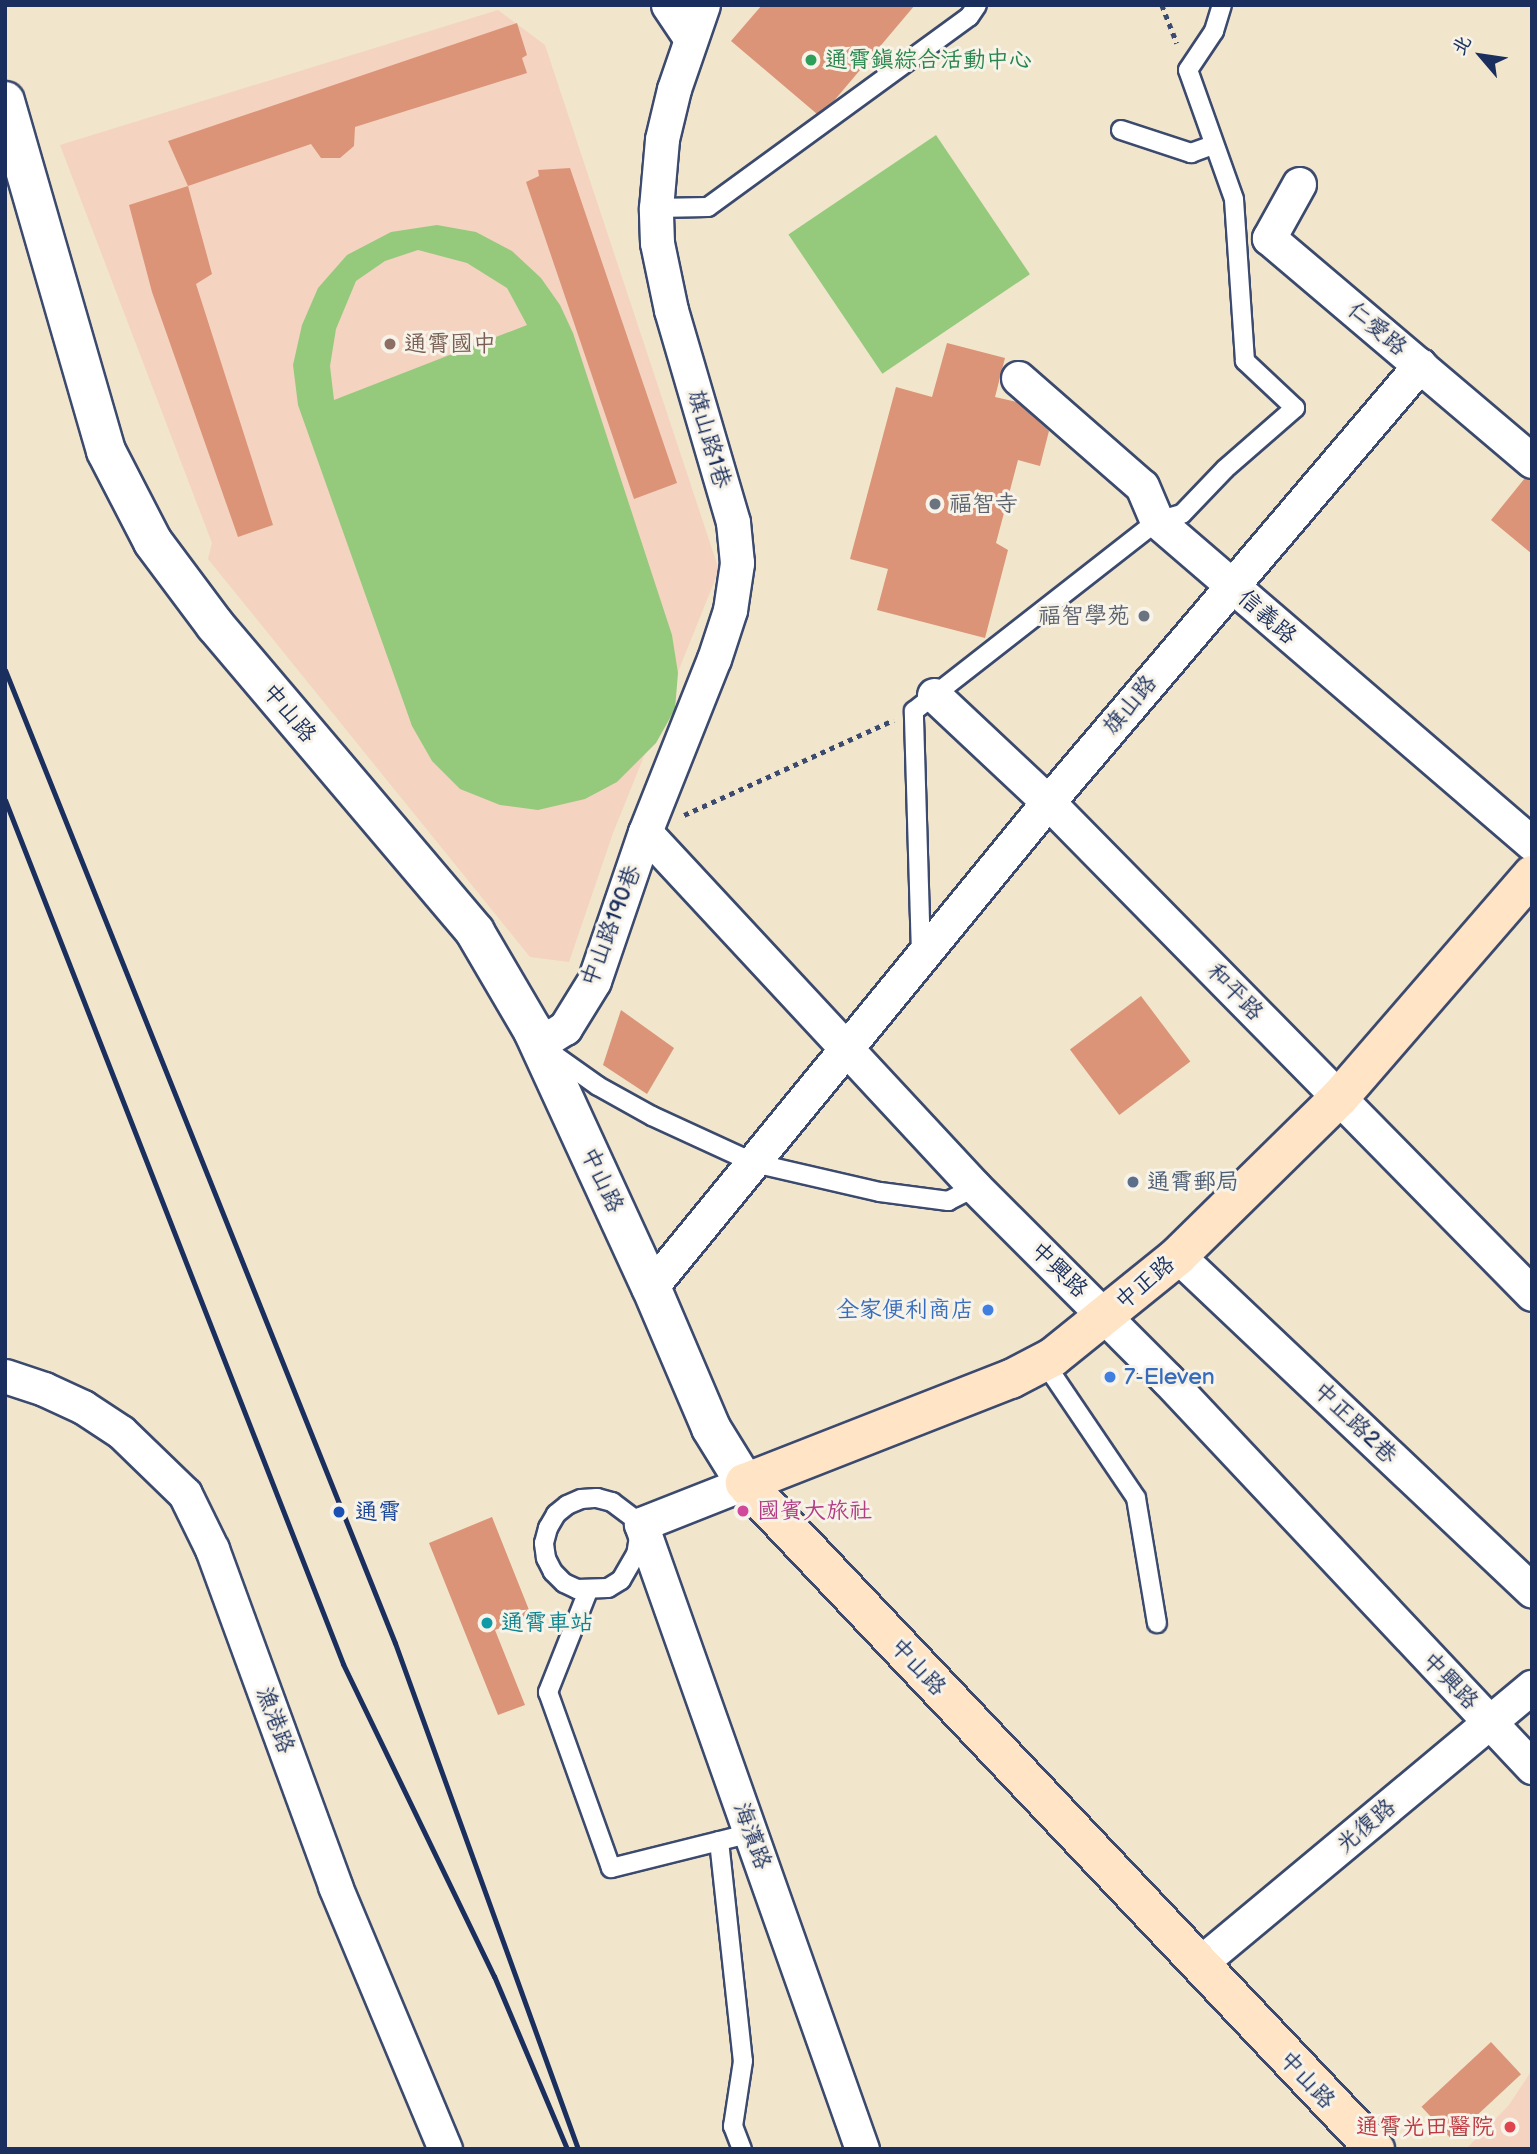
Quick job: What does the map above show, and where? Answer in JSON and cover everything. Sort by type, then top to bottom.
[{"type":"main road","name":"中正路","points":[[745,1483],[1011,1379],[1044,1362],[1106,1316],[1178,1256],[1339,1098],[1532,876]]},
{"type":"main road","name":"中山路","points":[[745,1483],[1375,2149]]},
{"type":"street","points":[[667,5],[690,38]]},
{"type":"street","name":"旗山路1巷","points":[[645,832],[714,659],[730,610],[737,563],[730,512],[665,286],[656,208],[662,139],[690,38],[703,5]]},
{"type":"street","name":"中山路","points":[[5,101],[106,451],[153,542],[215,625],[475,932],[539,1044],[651,1287],[711,1428],[745,1483]]},
{"type":"street","name":"仁愛路","points":[[1299,184],[1269,237],[1532,461]]},
{"type":"street","name":"旗山路","points":[[651,1287],[1048,802],[1420,365]]},
{"type":"street","name":"信義路","points":[[1018,378],[1142,486],[1157,522],[1532,844]]},
{"type":"street","name":"和平路","points":[[924,703],[1048,802],[1532,1294]]},
{"type":"street","name":"中山路190巷","points":[[539,1044],[565,1028],[594,981],[645,832]]},
{"type":"street","name":"中興路","points":[[645,832],[975,1187],[1106,1316],[1532,1767]]},
{"type":"street","name":"中正路2巷","points":[[1178,1256],[1532,1591]]},
{"type":"street","name":"漁港路","points":[[5,1376],[44,1389],[83,1408],[121,1432],[185,1494],[212,1549],[335,1886],[445,2149]]},
{"type":"street","name":"中正路","points":[[641,1524],[745,1483]]},
{"type":"street","name":"海濱路","points":[[641,1524],[862,2149]]},
{"type":"street","name":"光復路","points":[[1199,1964],[1532,1687]]},
{"type":"lane","points":[[656,208],[708,207],[969,17],[977,5]]},
{"type":"lane","points":[[921,956],[924,703],[1157,522],[1182,514],[1225,469],[1295,408],[1245,361],[1234,199],[1188,70],[1214,31],[1222,5]]},
{"type":"lane","points":[[1121,130],[1191,153],[1213,145]]},
{"type":"lane","points":[[539,1044],[598,1086],[652,1116],[754,1163],[880,1192],[948,1201],[975,1187]]},
{"type":"lane","points":[[1044,1362],[1136,1498],[1157,1623]]},
{"type":"lane","points":[[597,1498],[612,1502],[641,1524],[631,1568],[621,1580],[608,1588],[588,1591],[564,1583],[553,1572],[546,1558],[544,1543],[556,1514],[574,1502],[597,1498]]},
{"type":"lane","points":[[588,1591],[548,1692],[611,1868],[751,1833]]},
{"type":"lane","points":[[719,1841],[743,2061],[733,2126],[742,2149]]},
{"type":"path","points":[[1163,5],[1188,70]]},
{"type":"path","points":[[645,832],[924,703]]},
{"type":"shaded area","name":"通霄國中","points":[[498,10],[545,45],[719,570],[613,833],[569,962],[530,957],[208,559],[212,543],[60,145]]},
{"type":"shaded area","name":"通霄光田醫院","points":[[1532,2070],[1532,2149],[1466,2149],[1509,2105]]},
{"type":"green space","points":[[936,135],[1030,274],[882,374],[788,235]]},
{"type":"green space","points":[[437,225],[476,232],[512,251],[541,278],[560,305],[573,333],[672,635],[678,673],[675,709],[656,743],[617,782],[585,799],[538,810],[500,805],[460,789],[432,761],[412,726],[298,405],[293,365],[302,325],[318,288],[347,255],[391,232]],"holes":[[[418,250],[467,263],[507,288],[527,325],[334,400],[330,366],[336,329],[356,281],[385,261]]]},
{"type":"building","name":"通霄鎮綜合活動中心","points":[[762,5],[915,5],[833,102],[817,114],[731,41]]},
{"type":"building","points":[[517,23],[527,55],[522,58],[527,73],[355,127],[354,146],[340,158],[321,158],[311,144],[188,186],[168,141]]},
{"type":"building","points":[[570,168],[677,483],[634,499],[526,182],[539,176],[538,170]]},
{"type":"building","points":[[188,186],[212,274],[196,284],[273,525],[238,537],[152,292],[129,205]]},
{"type":"building","name":"福智寺","points":[[947,343],[1005,358],[995,397],[1017,402],[1049,431],[1040,466],[1018,460],[996,543],[1008,550],[985,638],[877,610],[888,569],[850,559],[896,387],[932,397]]},
{"type":"building","points":[[1525,478],[1532,480],[1532,554],[1491,520]]},
{"type":"building","points":[[1141,996],[1190,1061],[1119,1115],[1070,1050]]},
{"type":"building","points":[[621,1010],[674,1048],[647,1094],[603,1065]]},
{"type":"building","name":"通霄車站","points":[[492,1517],[531,1615],[495,1630],[525,1705],[498,1715],[429,1543]]},
{"type":"building","points":[[1491,2042],[1521,2074],[1452,2139],[1422,2107]]},
{"type":"railway","points":[[5,670],[395,1643],[578,2149]]},
{"type":"railway","points":[[5,800],[343,1664],[494,1976],[567,2149]]},
{"type":"place","name":"通霄鎮綜合活動中心","points":[[811,60]]},
{"type":"place","name":"通霄國中","points":[[390,344]]},
{"type":"place","name":"福智寺","points":[[935,504]]},
{"type":"place","name":"福智學苑","points":[[1144,616]]},
{"type":"place","name":"通霄郵局","points":[[1133,1182]]},
{"type":"place","name":"全家便利商店","points":[[988,1310]]},
{"type":"place","name":"7-Eleven","points":[[1110,1377]]},
{"type":"place","name":"國賓大旅社","points":[[743,1511]]},
{"type":"place","name":"通霄","points":[[339,1512]]},
{"type":"place","name":"通霄車站","points":[[487,1623]]},
{"type":"place","name":"通霄光田醫院","points":[[1510,2127]]}]
